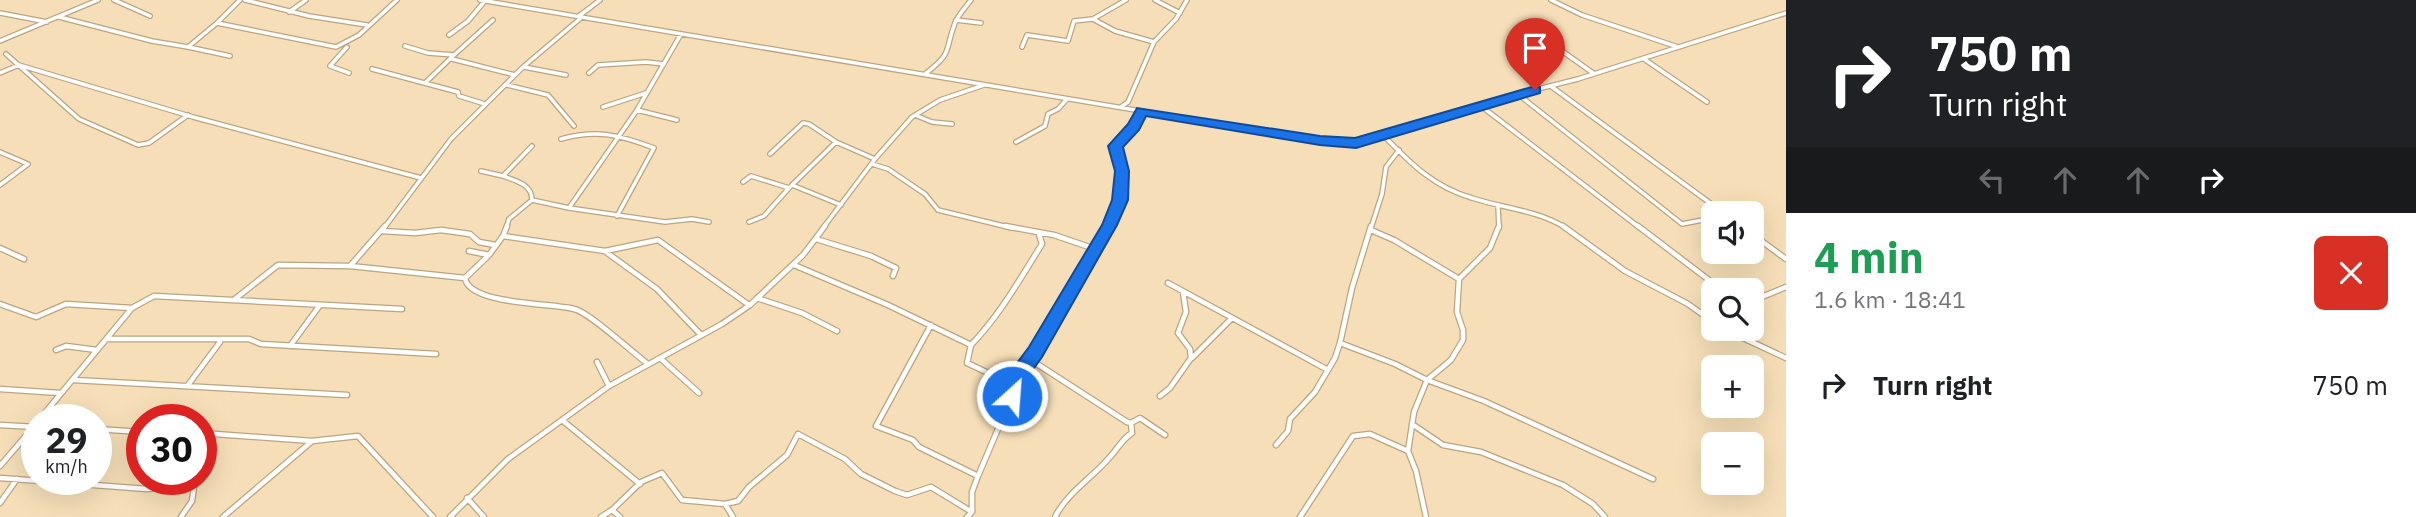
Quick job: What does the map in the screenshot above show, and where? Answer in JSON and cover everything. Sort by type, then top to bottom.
[{"type":"street","points":[[0,41],[99,0]]},
{"type":"street","points":[[114,0],[150,16]]},
{"type":"street","points":[[188,47],[242,0],[288,12],[368,25]]},
{"type":"street","points":[[288,12],[306,0]]},
{"type":"street","points":[[349,73],[330,66],[368,25],[397,0]]},
{"type":"street","points":[[449,35],[468,21],[483,0],[1067,99],[1340,143],[1356,143],[1518,94],[1552,87],[1786,13]]},
{"type":"street","points":[[589,0],[590,6]]},
{"type":"street","points":[[350,266],[381,231],[451,139],[523,67],[600,0]]},
{"type":"street","points":[[924,75],[937,65],[949,50],[956,20],[971,0]]},
{"type":"street","points":[[1022,47],[1027,35],[1068,41],[1074,21],[1093,19],[1125,0]]},
{"type":"street","points":[[1156,0],[1181,13]]},
{"type":"street","points":[[1121,107],[1128,102],[1154,42],[1181,13],[1187,0]]},
{"type":"street","points":[[1551,0],[1582,15],[1679,47]]},
{"type":"street","points":[[0,13],[48,22]]},
{"type":"street","points":[[59,17],[152,41],[230,56]]},
{"type":"street","points":[[1093,19],[1115,31],[1154,42]]},
{"type":"street","points":[[425,82],[494,20]]},
{"type":"street","points":[[956,20],[981,23]]},
{"type":"street","points":[[217,23],[336,47],[350,44]]},
{"type":"street","points":[[569,208],[648,93],[681,34]]},
{"type":"street","points":[[1522,34],[1548,50],[1562,51],[1594,74]]},
{"type":"street","points":[[405,46],[515,75]]},
{"type":"street","points":[[6,54],[79,119],[138,145],[149,143],[188,115]]},
{"type":"street","points":[[1643,58],[1707,102]]},
{"type":"street","points":[[589,73],[598,65],[646,62],[664,64]]},
{"type":"street","points":[[0,73],[19,65],[188,115],[421,178]]},
{"type":"street","points":[[523,67],[566,75]]},
{"type":"street","points":[[372,69],[425,82],[485,104]]},
{"type":"street","points":[[450,517],[508,459],[609,386],[750,305],[794,265],[873,161],[915,115],[954,94],[988,84]]},
{"type":"street","points":[[507,85],[548,95],[574,126]]},
{"type":"street","points":[[1552,87],[1707,201]]},
{"type":"street","points":[[603,107],[648,93]]},
{"type":"street","points":[[1518,94],[1682,224],[1701,220]]},
{"type":"street","points":[[1016,142],[1045,126],[1048,114],[1058,109],[1067,99]]},
{"type":"street","points":[[1128,102],[1131,109]]},
{"type":"street","points":[[1480,106],[1706,278]]},
{"type":"street","points":[[637,110],[677,120]]},
{"type":"street","points":[[970,515],[972,492],[1012,396],[1015,380],[1031,360],[1120,200],[1122,171],[1115,146],[1134,127],[1142,111]]},
{"type":"street","points":[[915,115],[924,120],[952,124]]},
{"type":"street","points":[[770,154],[803,123],[888,169],[925,194],[938,210],[1039,234],[1054,235],[1095,249]]},
{"type":"street","points":[[561,139],[575,135],[618,134],[654,148],[617,216]]},
{"type":"street","points":[[1384,136],[1418,172],[1434,183],[1450,191],[1537,215],[1560,225],[1594,246],[1625,271],[1688,303],[1701,313]]},
{"type":"street","points":[[748,222],[764,216],[836,142]]},
{"type":"street","points":[[503,176],[532,146]]},
{"type":"street","points":[[1276,445],[1288,431],[1290,419],[1315,391],[1340,343],[1350,291],[1382,196],[1384,174],[1391,157],[1399,150]]},
{"type":"street","points":[[0,153],[29,164],[0,185]]},
{"type":"street","points":[[481,171],[527,186],[533,193],[531,200],[509,219],[503,236],[489,255],[466,278],[466,285],[472,291],[520,303],[577,309],[648,364]]},
{"type":"street","points":[[743,182],[751,176],[757,177],[841,205]]},
{"type":"street","points":[[531,200],[665,222],[692,219],[709,222]]},
{"type":"street","points":[[1426,517],[1416,471],[1408,451],[1412,424],[1427,380],[1462,346],[1464,335],[1457,311],[1460,300],[1459,279],[1494,241],[1502,223],[1498,206]]},
{"type":"street","points":[[381,231],[415,233],[441,230],[470,234],[479,242],[495,246]]},
{"type":"street","points":[[1371,230],[1396,239],[1430,264],[1459,279]]},
{"type":"street","points":[[1014,385],[967,363],[971,345],[983,333],[1042,244],[1039,234]]},
{"type":"street","points":[[503,236],[605,251],[658,240],[750,305]]},
{"type":"street","points":[[816,239],[871,256],[896,268],[893,276]]},
{"type":"street","points":[[1764,243],[1786,259]]},
{"type":"street","points":[[0,248],[24,259]]},
{"type":"street","points":[[469,251],[489,255]]},
{"type":"street","points":[[605,251],[645,276],[674,303],[701,335]]},
{"type":"street","points":[[234,299],[278,265],[350,266],[466,278]]},
{"type":"street","points":[[794,265],[971,345]]},
{"type":"street","points":[[1168,282],[1328,370]]},
{"type":"street","points":[[1764,296],[1786,286]]},
{"type":"street","points":[[1183,291],[1186,312],[1178,333],[1189,349],[1191,358]]},
{"type":"street","points":[[52,404],[132,309],[141,301],[154,296],[402,309]]},
{"type":"street","points":[[757,298],[802,313],[837,331]]},
{"type":"street","points":[[0,304],[36,317],[66,304],[132,309]]},
{"type":"street","points":[[290,346],[320,304]]},
{"type":"street","points":[[1160,396],[1171,388],[1191,358],[1232,318]]},
{"type":"street","points":[[931,325],[876,426],[913,440],[931,453],[978,476]]},
{"type":"street","points":[[107,339],[249,339],[261,344],[436,354]]},
{"type":"street","points":[[188,385],[221,341]]},
{"type":"street","points":[[1750,341],[1786,358]]},
{"type":"street","points":[[1340,343],[1484,401],[1653,479]]},
{"type":"street","points":[[56,350],[66,346],[98,351]]},
{"type":"street","points":[[660,358],[699,393]]},
{"type":"street","points":[[1031,360],[1131,423]]},
{"type":"street","points":[[597,362],[609,386]]},
{"type":"street","points":[[73,380],[347,395]]},
{"type":"street","points":[[0,388],[61,393]]},
{"type":"street","points":[[1131,423],[1140,418],[1165,435]]},
{"type":"street","points":[[562,420],[640,484]]},
{"type":"street","points":[[1055,517],[1061,505],[1132,433],[1131,423]]},
{"type":"street","points":[[0,425],[21,424]]},
{"type":"street","points":[[1412,424],[1443,445],[1481,452],[1563,485],[1593,504],[1605,517]]},
{"type":"street","points":[[217,433],[312,441],[358,436],[433,517]]},
{"type":"street","points":[[601,517],[650,476],[662,473],[682,500],[726,504],[738,501],[749,487],[787,455],[798,435],[845,459],[861,474],[895,491],[907,495],[931,486],[970,515]]},
{"type":"street","points":[[1300,517],[1353,436],[1370,435],[1408,451]]},
{"type":"street","points":[[223,517],[312,441]]},
{"type":"street","points":[[0,466],[21,442]]},
{"type":"street","points":[[0,478],[146,489],[184,485],[194,487],[192,501],[181,517]]},
{"type":"street","points":[[0,503],[18,478]]},
{"type":"street","points":[[467,498],[484,517]]},
{"type":"street","points":[[726,504],[733,517]]},
{"type":"street","points":[[612,510],[620,517]]},
{"type":"route","points":[[1012,396],[1015,380],[1025,369],[1110,225],[1120,200],[1122,171],[1115,146],[1134,127],[1142,111],[1320,141],[1356,143],[1535,90]]}]
